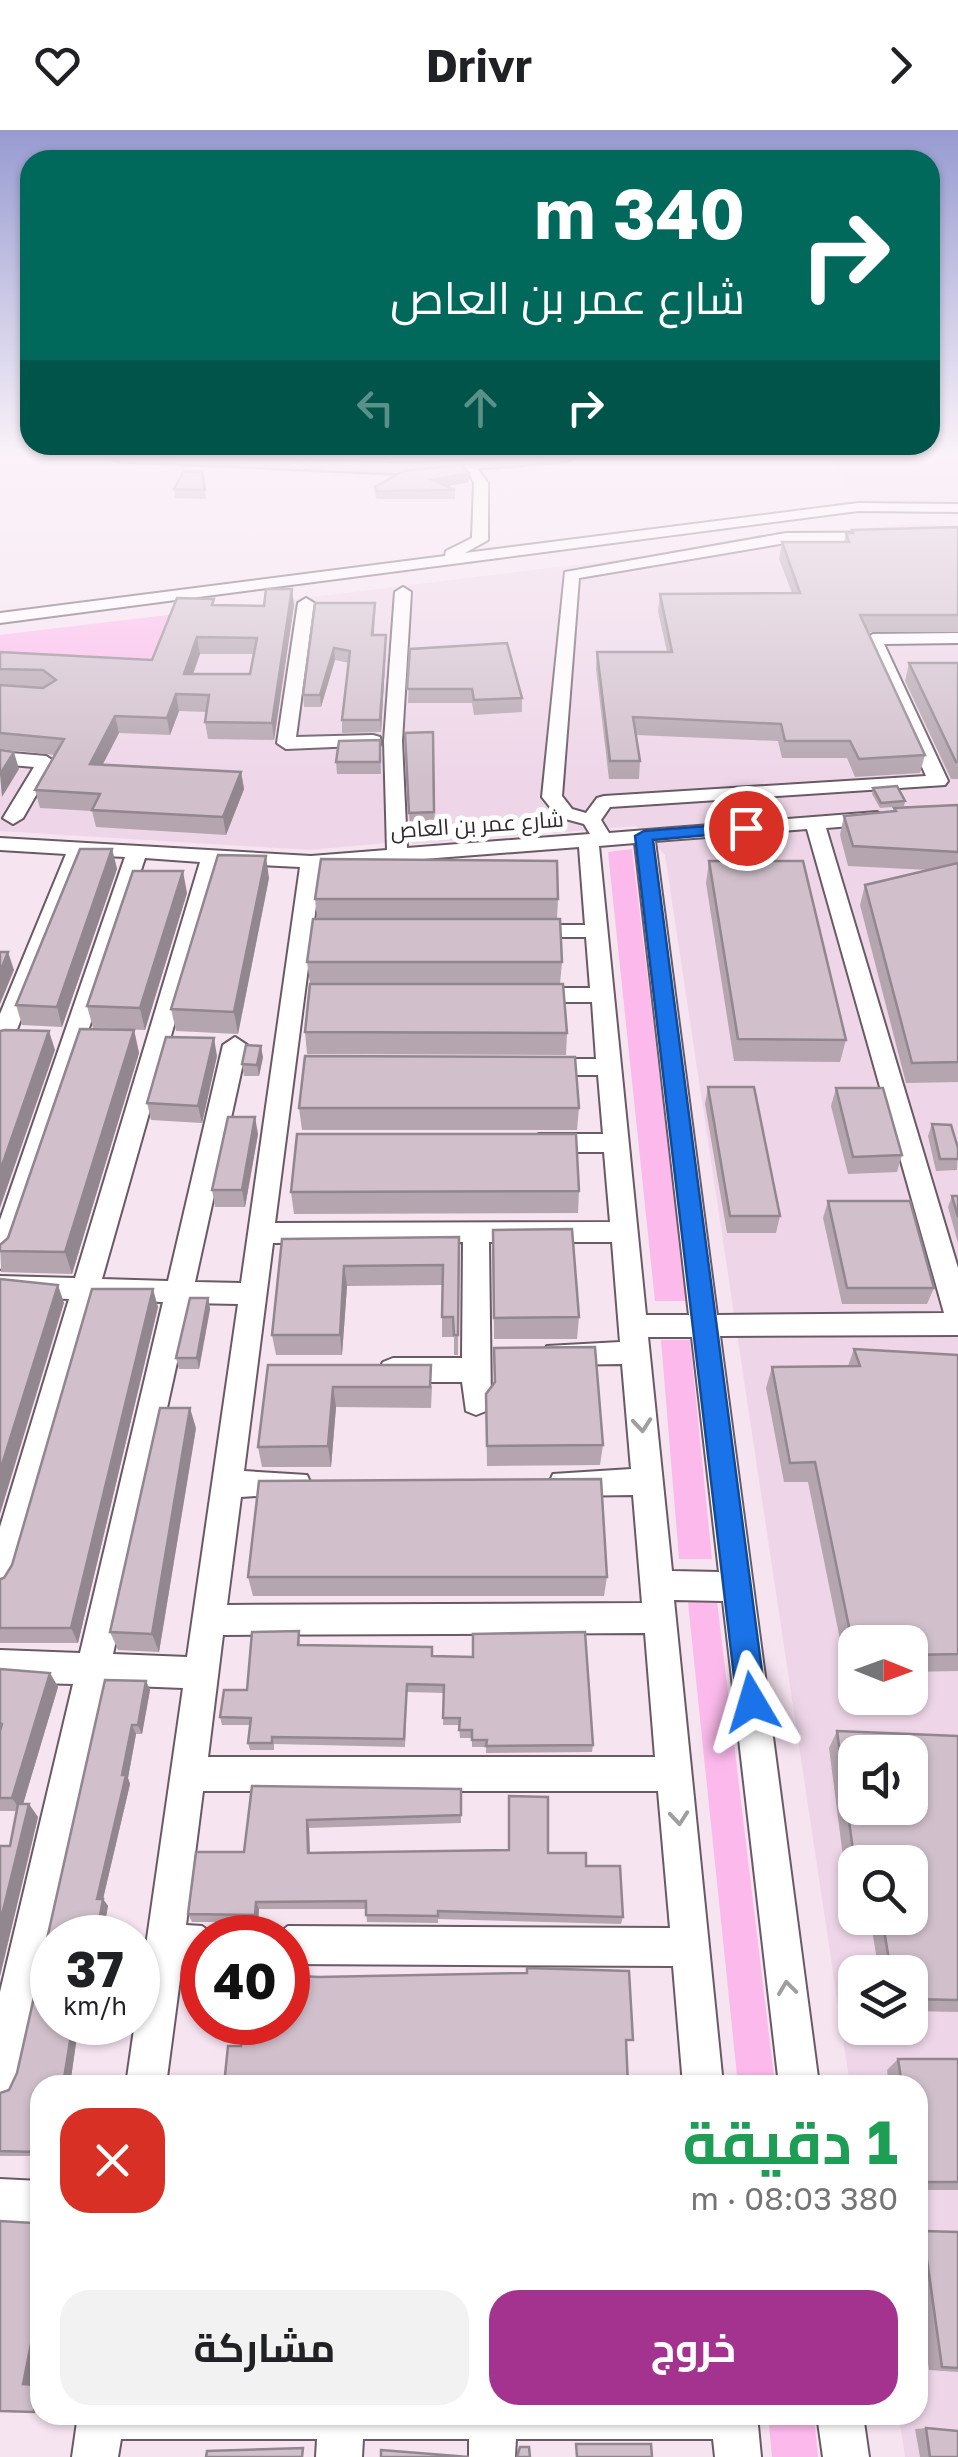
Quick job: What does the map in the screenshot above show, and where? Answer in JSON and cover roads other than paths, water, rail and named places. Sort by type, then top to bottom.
[{"type":"street","points":[[0,618],[408,565]]},
{"type":"street","points":[[594,833],[564,813],[552,797],[570,574],[626,565]]},
{"type":"street","points":[[397,855],[394,741],[403,592]]},
{"type":"street","points":[[306,603],[286,743],[394,741]]},
{"type":"street","points":[[702,2075],[596,930],[594,833],[604,802],[948,783],[873,639],[958,638]]},
{"type":"street","points":[[0,758],[46,762],[7,817],[0,844]]},
{"type":"street","name":"شارع عمر بن العاص","points":[[0,844],[311,862],[594,833],[644,836],[904,816]]},
{"type":"street","points":[[815,823],[958,1315]]},
{"type":"street","points":[[644,836],[798,2075]]},
{"type":"street","points":[[8,1038],[78,849]]},
{"type":"street","points":[[0,1258],[65,1039],[137,852]]},
{"type":"street","points":[[0,1580],[168,1043],[212,856]]},
{"type":"street","points":[[0,2078],[178,1292],[263,1052],[303,995],[311,931],[311,862]]},
{"type":"street","points":[[498,931],[596,930]]},
{"type":"street","points":[[506,995],[602,995]]},
{"type":"street","points":[[65,1039],[168,1043]]},
{"type":"street","points":[[185,1915],[188,1774],[261,1232],[282,1143],[263,1052]]},
{"type":"street","points":[[513,1066],[609,1067]]},
{"type":"street","points":[[521,1143],[616,1143]]},
{"type":"street","points":[[261,1232],[624,1232]]},
{"type":"street","points":[[476,1232],[483,1359],[476,1403]]},
{"type":"street","points":[[0,1286],[252,1294]]},
{"type":"street","points":[[536,1354],[704,1324],[958,1324]]},
{"type":"street","points":[[359,1370],[483,1359]]},
{"type":"street","points":[[242,1371],[281,1371]]},
{"type":"street","points":[[533,1483],[648,1482]]},
{"type":"street","points":[[227,1484],[322,1484]]},
{"type":"street","points":[[208,1620],[658,1602],[737,1587]]},
{"type":"street","points":[[0,1666],[201,1673]]},
{"type":"street","points":[[188,1774],[674,1774]]},
{"type":"street","points":[[310,1945],[690,1946]]},
{"type":"street","points":[[149,2075],[180,1960]]},
{"type":"street","points":[[0,2200],[30,2202]]},
{"type":"street","points":[[96,2457],[100,2425]]},
{"type":"street","points":[[339,2457],[341,2425]]},
{"type":"street","points":[[492,2457],[493,2425]]},
{"type":"street","points":[[735,2425],[738,2457]]},
{"type":"street","points":[[841,2425],[846,2457]]}]
